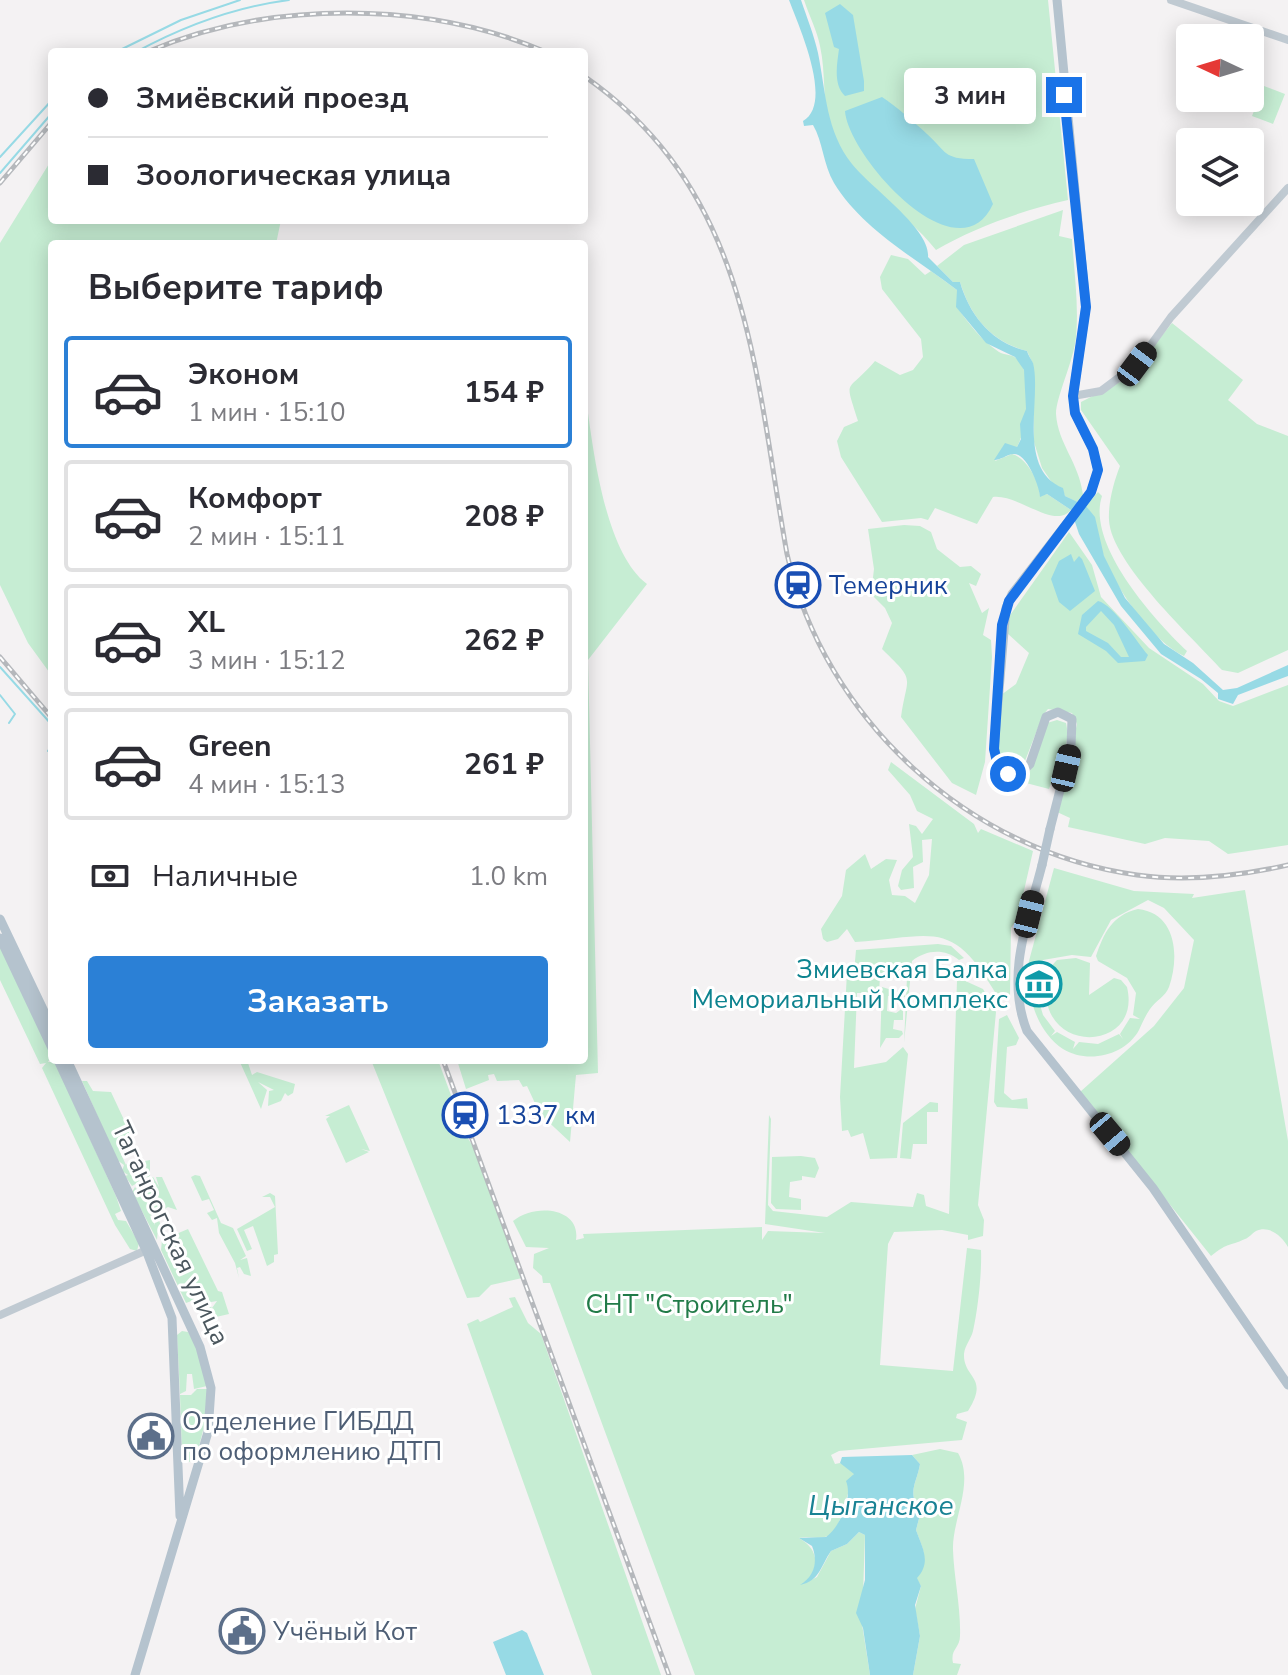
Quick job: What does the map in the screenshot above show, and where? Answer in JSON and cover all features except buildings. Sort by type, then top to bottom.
[{"type":"main road","points":[[1057,0],[1086,307],[1073,396],[1075,413],[1096,461],[1097,479],[1091,492],[1012,594],[1006,608],[994,749],[1001,770],[1008,774],[1020,774],[1030,764],[1046,717],[1058,712],[1072,719],[1071,747],[1017,972],[1019,1007],[1027,1031],[1153,1188],[1288,1385]]},
{"type":"main road","points":[[0,919],[48,1020]]},
{"type":"main road","points":[[0,938],[48,1040]]},
{"type":"main road","name":"Таганрогская улица","points":[[60,1064],[185,1314],[207,1366],[212,1401],[200,1458],[135,1675]]},
{"type":"main road","name":"Таганрогская улица","points":[[69,1064],[150,1248],[172,1318],[181,1522]]},
{"type":"main road","points":[[172,1318],[182,1325],[185,1314]]},
{"type":"main road","points":[[174,1340],[183,1329],[194,1334]]},
{"type":"main road","points":[[180,1457],[189,1463],[200,1458]]},
{"type":"main road","points":[[181,1478],[188,1471],[193,1480]]},
{"type":"street","points":[[1171,0],[1288,40]]},
{"type":"street","points":[[1073,396],[1101,391],[1123,377],[1171,317],[1288,188]]},
{"type":"street","points":[[0,1315],[150,1248]]},
{"type":"green space","points":[[804,0],[1048,0],[1068,200],[1000,220],[936,250],[863,178],[838,145],[828,116],[820,46]]},
{"type":"green space","points":[[1264,86],[1285,94],[1273,124],[1252,116],[1254,112],[1264,112]]},
{"type":"green space","points":[[48,165],[48,224],[280,224],[277,240],[48,240],[48,670],[28,643],[0,585],[0,243]]},
{"type":"green space","points":[[1063,210],[1059,236],[1072,239],[1077,325],[1075,346],[1056,414],[1060,435],[1081,483],[1083,495],[1077,502],[1065,496],[1062,488],[1053,484],[1042,468],[1034,442],[1033,364],[1027,351],[1003,341],[984,327],[970,307],[960,282],[953,282],[937,266],[964,245]]},
{"type":"green space","points":[[891,255],[908,259],[925,275],[931,271],[957,290],[957,307],[976,331],[987,343],[999,352],[1016,358],[1022,366],[1028,401],[1021,438],[1017,447],[1003,447],[995,461],[1012,454],[1018,456],[1035,478],[1040,496],[1047,494],[1071,510],[1064,515],[1046,514],[1014,501],[993,497],[977,524],[935,508],[928,520],[882,522],[841,457],[837,441],[844,427],[858,421],[850,387],[875,361],[900,375],[913,370],[923,357],[921,339],[882,289],[880,277]]},
{"type":"green space","points":[[1172,323],[1243,380],[1228,400],[1257,424],[1288,436],[1288,650],[1238,673],[1222,670],[1155,599],[1123,557],[1109,520],[1109,506],[1120,466],[1081,410],[1081,402],[1128,378]]},
{"type":"green space","points":[[588,410],[609,520],[632,568],[647,584],[588,660]]},
{"type":"green space","points":[[1098,492],[1102,496],[1100,515],[1104,536],[1113,558],[1141,601],[1187,651],[1184,656],[1148,627],[1110,570],[1086,506]]},
{"type":"green space","points":[[920,526],[931,532],[937,549],[960,567],[971,566],[981,574],[976,586],[969,583],[982,613],[989,608],[983,635],[991,640],[992,657],[985,762],[976,795],[952,783],[901,717],[907,680],[901,668],[882,649],[892,623],[885,608],[871,594],[874,569],[868,529]]},
{"type":"green space","points":[[1069,532],[1092,565],[1101,597],[1149,648],[1203,684],[1219,701],[1233,706],[1288,685],[1288,845],[1228,854],[1209,841],[1165,838],[1145,844],[1068,827],[1070,818],[1057,812],[1077,724],[1072,713],[1048,709],[1023,766],[1011,769],[999,761],[997,743],[1001,695],[1016,684],[1029,653],[1007,633],[1008,618]]},
{"type":"green space","points":[[588,660],[598,1073],[576,1075],[570,1142],[540,1114],[527,1086],[523,1087],[519,1080],[497,1081],[494,1074],[488,1075],[489,1080],[466,1089],[458,1064],[588,1064]]},
{"type":"green space","points":[[1057,720],[1066,723],[1067,741],[1049,789],[1026,783],[1024,778],[1036,759],[1047,723]]},
{"type":"green space","points":[[891,762],[974,824],[978,833],[981,829],[1033,851],[1018,917],[1011,928],[1010,995],[1006,999],[998,997],[968,954],[954,943],[940,938],[924,936],[855,942],[847,929],[838,939],[827,942],[823,939],[821,929],[842,896],[846,870],[865,854],[871,869],[886,859],[897,860],[889,880],[892,895],[905,896],[915,903],[929,875],[932,839],[922,840],[923,862],[913,867],[914,888],[901,890],[898,886],[902,870],[913,857],[909,824],[916,826],[922,834],[933,819],[917,811],[910,795],[888,770]]},
{"type":"green space","points":[[1054,868],[1134,891],[1194,894],[1192,898],[1245,890],[1288,1141],[1288,1247],[1275,1233],[1266,1229],[1211,1256],[1080,1092],[1154,1026],[1184,988],[1194,940],[1164,908],[1148,900],[1111,920],[1091,957],[1072,955],[1043,960],[1034,974],[1026,972]]},
{"type":"green space","points":[[1138,909],[1151,912],[1160,919],[1172,938],[1174,962],[1167,990],[1125,1046],[1105,1055],[1073,1054],[1051,1039],[1035,1012],[1031,998],[1038,998],[1043,1015],[1055,1031],[1051,1036],[1057,1032],[1075,1042],[1073,1049],[1079,1042],[1098,1044],[1119,1034],[1123,1039],[1120,1034],[1130,1018],[1140,1019],[1133,1015],[1136,993],[1127,978],[1098,961],[1096,956],[1115,920]]},
{"type":"green space","points":[[938,944],[951,946],[964,958],[959,960],[935,952],[912,961],[904,1043],[907,977],[880,976],[879,993],[857,993],[854,1068],[886,1062],[903,1047],[908,1054],[897,1158],[870,1159],[863,1133],[851,1137],[848,1130],[842,1131],[840,1097],[847,973],[854,972],[856,950]]},
{"type":"green space","points":[[0,947],[48,1048],[48,1064],[56,1064],[116,1196],[121,1211],[115,1214],[118,1220],[126,1221],[139,1243],[137,1251],[130,1249],[115,1225],[42,1068],[46,1063],[40,1064],[0,980]]},
{"type":"green space","points":[[1076,958],[1090,963],[1089,995],[1114,978],[1127,987],[1128,1008],[1121,1023],[1109,1033],[1093,1037],[1077,1035],[1062,1028],[1051,1014],[1046,994],[1049,972],[1057,960]]},
{"type":"green space","name":"СНТ \"Строитель\"","points":[[961,979],[983,989],[996,1012],[978,1205],[984,1220],[983,1236],[968,1240],[968,1235],[942,1230],[894,1232],[888,1244],[880,1365],[953,1371],[967,1248],[981,1250],[973,1331],[964,1354],[977,1391],[968,1411],[957,1414],[956,1418],[967,1422],[962,1440],[839,1451],[831,1455],[835,1464],[840,1463],[854,1470],[854,1474],[840,1519],[831,1534],[822,1538],[799,1538],[810,1547],[815,1558],[813,1570],[805,1583],[817,1577],[831,1551],[847,1544],[859,1532],[865,1535],[862,1624],[870,1675],[695,1675],[550,1283],[543,1283],[542,1276],[533,1268],[534,1254],[549,1248],[526,1247],[513,1221],[532,1212],[554,1211],[571,1221],[576,1229],[576,1240],[584,1238],[583,1234],[762,1227],[762,1240],[768,1231],[825,1233],[765,1224],[769,1115],[768,1205],[773,1211],[827,1217],[851,1202],[913,1207],[917,1193],[924,1195],[926,1206],[949,1214],[957,981]]},
{"type":"green space","points":[[882,987],[905,994],[905,997],[888,996],[887,1011],[896,1013],[903,1008],[903,1020],[894,1020],[893,1029],[903,1034],[899,1038],[886,1038],[880,1048]]},
{"type":"green space","points":[[1007,1015],[1019,1038],[1016,1045],[1007,1047],[1004,1093],[1012,1100],[1027,1098],[1028,1109],[997,1107],[994,1102],[999,1019]]},
{"type":"green space","points":[[241,1064],[248,1064],[252,1075],[257,1072],[295,1084],[293,1093],[288,1096],[285,1093],[281,1101],[268,1106],[269,1091],[274,1090],[258,1082],[267,1090],[261,1109]]},
{"type":"green space","points":[[373,1064],[439,1064],[462,1125],[459,1127],[461,1135],[466,1135],[475,1150],[522,1278],[491,1285],[479,1297],[467,1298]]},
{"type":"green space","points":[[82,1081],[87,1081],[93,1091],[111,1092],[133,1139],[125,1152],[120,1152],[126,1165],[129,1161],[134,1168],[135,1163],[150,1160],[150,1176],[132,1186],[125,1176],[128,1175],[122,1171],[124,1165],[117,1160]]},
{"type":"green space","points":[[930,1102],[938,1103],[938,1112],[927,1112],[927,1144],[913,1144],[911,1159],[900,1158],[903,1123]]},
{"type":"green space","points":[[349,1105],[370,1151],[361,1149],[369,1152],[346,1163],[326,1119],[330,1116],[325,1116]]},
{"type":"green space","points":[[772,1157],[815,1158],[819,1168],[815,1178],[802,1176],[802,1180],[790,1182],[789,1197],[801,1199],[801,1210],[776,1209],[771,1203]]},
{"type":"green space","points":[[200,1176],[221,1223],[233,1228],[246,1256],[240,1260],[247,1258],[251,1276],[244,1274],[240,1267],[237,1268],[239,1278],[235,1263],[219,1233],[217,1218],[212,1220],[207,1213],[214,1210],[209,1199],[202,1201],[191,1177]]},
{"type":"green space","points":[[153,1177],[159,1187],[156,1177],[162,1177],[177,1210],[168,1207],[150,1216],[155,1225],[154,1216],[157,1216],[163,1230],[158,1228],[157,1240],[132,1192],[135,1187],[140,1193],[140,1183]]},
{"type":"green space","points":[[270,1193],[275,1196],[278,1254],[274,1255],[274,1262],[267,1266],[253,1226],[244,1230],[252,1249],[247,1251],[237,1229],[275,1207],[270,1197],[262,1197]]},
{"type":"green space","points":[[188,1229],[218,1291],[222,1292],[229,1314],[216,1317],[203,1308],[207,1304],[212,1308],[217,1301],[200,1304],[197,1299],[186,1303],[161,1250],[162,1240]]},
{"type":"green space","points":[[515,1297],[528,1323],[541,1334],[661,1675],[592,1675],[467,1324],[478,1319],[480,1322],[513,1307],[509,1298]]},
{"type":"green space","points":[[182,1331],[188,1332],[198,1349],[207,1386],[194,1389],[192,1374],[187,1374],[186,1391],[180,1394],[177,1335]]},
{"type":"green space","points":[[197,1389],[208,1389],[207,1407],[195,1459],[189,1462],[182,1455],[180,1395],[191,1395]]},
{"type":"green space","points":[[940,1449],[958,1453],[963,1465],[964,1489],[953,1550],[960,1636],[952,1658],[953,1663],[961,1664],[957,1675],[913,1675],[920,1636],[915,1609],[921,1586],[916,1578],[924,1560],[916,1530],[921,1511],[913,1493],[920,1464],[912,1455]]},
{"type":"water","points":[[789,0],[801,0],[816,46],[832,125],[843,151],[861,174],[920,234],[928,257],[953,282],[960,282],[964,295],[984,327],[1004,342],[1027,351],[1035,378],[1034,432],[1040,465],[1049,479],[1063,488],[1065,496],[1086,506],[1095,517],[1104,556],[1125,598],[1164,644],[1193,663],[1223,690],[1237,688],[1288,665],[1288,676],[1238,695],[1233,704],[1218,699],[1218,693],[1201,679],[1161,654],[1121,606],[1079,534],[1071,510],[1047,494],[1040,497],[1028,464],[1013,454],[994,460],[1005,443],[1017,447],[1021,439],[1020,424],[1026,409],[1024,370],[1015,357],[986,343],[956,307],[957,290],[874,229],[834,183],[813,125],[804,126],[803,121],[812,112],[815,82],[806,45]]},
{"type":"water","points":[[840,4],[853,15],[864,81],[864,91],[845,96],[837,80],[839,49],[834,47],[825,13]]},
{"type":"water","points":[[882,97],[911,119],[946,153],[956,158],[974,159],[993,204],[977,224],[956,228],[932,220],[907,203],[864,155],[851,131],[845,111]]},
{"type":"water","points":[[1071,554],[1074,562],[1079,556],[1082,559],[1095,591],[1070,611],[1059,602],[1051,579],[1059,561]]},
{"type":"water","points":[[1098,601],[1104,604],[1118,616],[1148,655],[1145,661],[1118,663],[1106,651],[1078,634],[1082,615]],"holes":[[[1101,611],[1114,625],[1129,657],[1121,657],[1108,643],[1086,631]]]},
{"type":"water","name":"Цыганское","points":[[912,1455],[920,1464],[913,1493],[921,1511],[916,1530],[925,1560],[917,1578],[921,1586],[915,1605],[920,1636],[913,1675],[870,1675],[863,1628],[856,1613],[865,1580],[865,1535],[859,1532],[847,1544],[831,1551],[816,1576],[800,1585],[812,1573],[815,1557],[812,1546],[799,1538],[826,1537],[840,1519],[848,1495],[846,1481],[854,1474],[840,1463],[842,1457]]},
{"type":"water","points":[[522,1630],[527,1633],[544,1675],[506,1675],[493,1642]]},
{"type":"waterway","points":[[124,48],[181,20],[240,0]]},
{"type":"waterway","points":[[144,48],[210,19],[249,7],[289,0]]},
{"type":"waterway","points":[[0,157],[48,104]]},
{"type":"waterway","points":[[0,173],[48,118]]},
{"type":"waterway","points":[[0,667],[48,721]]},
{"type":"waterway","points":[[0,695],[15,714],[9,723]]},
{"type":"railway","points":[[158,48],[194,35],[244,23],[295,15],[347,13],[399,15],[450,23],[535,48]]},
{"type":"railway","points":[[588,79],[639,122],[682,174],[713,230],[736,290],[752,353],[787,554],[806,614],[834,671],[870,722],[913,768],[962,807],[1017,838],[1075,861],[1137,875],[1175,878],[1232,875],[1288,865]]},
{"type":"railway","points":[[0,183],[48,127]]},
{"type":"railway","points":[[0,657],[48,713]]},
{"type":"railway","points":[[444,1064],[669,1675]]},
{"type":"place","name":"Темерник","points":[[798,585]]},
{"type":"place","name":"Змиевская Балка Мемориальный Комплекс","points":[[1039,984]]},
{"type":"place","name":"1337 км","points":[[465,1115]]},
{"type":"place","name":"Отделение ГИБДД по оформлению ДТП","points":[[151,1436]]},
{"type":"place","name":"Учёный Кот","points":[[242,1631]]},
{"type":"route","points":[[1008,774],[998,766],[994,749],[1004,617],[1012,594],[1091,492],[1098,470],[1093,449],[1075,413],[1073,396],[1086,307],[1064,95]]}]
